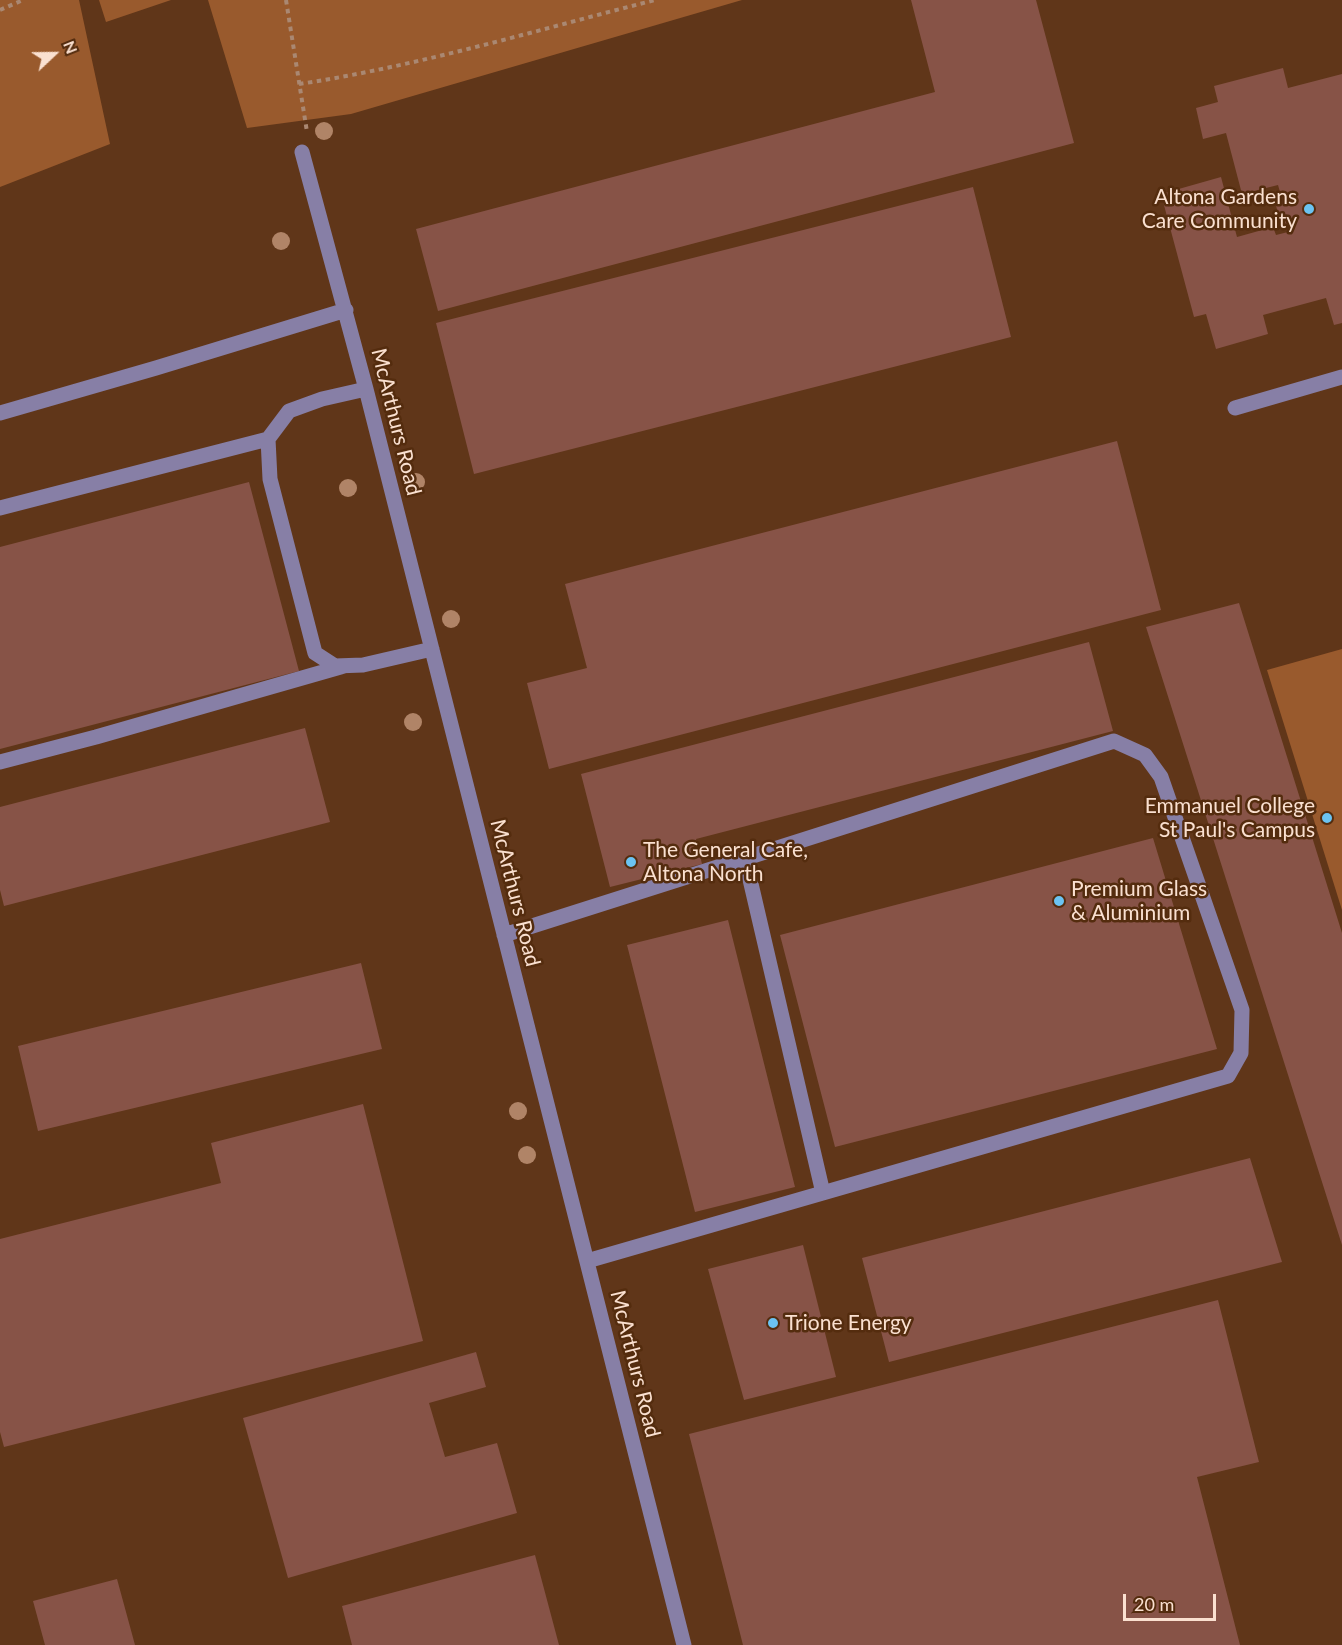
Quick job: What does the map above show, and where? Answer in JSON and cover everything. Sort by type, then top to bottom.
[{"type":"street","name":"McArthurs Road","points":[[302,152],[346,310],[684,1645]]},
{"type":"street","points":[[0,412],[156,368],[346,310]]},
{"type":"street","points":[[1235,408],[1342,378]]},
{"type":"street","points":[[0,508],[268,439],[289,411],[322,399],[366,389]]},
{"type":"street","points":[[268,439],[270,479],[315,653],[335,666],[344,666],[363,665],[432,649]]},
{"type":"street","points":[[0,762],[344,666]]},
{"type":"street","points":[[504,935],[1114,741],[1145,755],[1161,777],[1242,1010],[1241,1053],[1228,1076],[587,1261]]},
{"type":"street","points":[[745,858],[823,1193]]},
{"type":"path","points":[[0,10],[23,0]]},
{"type":"path","points":[[286,0],[308,140],[302,152]]},
{"type":"path","points":[[299,84],[346,77],[402,64],[655,0]]},
{"type":"shaded area","points":[[0,0],[79,0],[110,144],[0,187]]},
{"type":"shaded area","points":[[99,0],[171,0],[106,22]]},
{"type":"shaded area","points":[[208,0],[742,0],[351,114],[247,128]]},
{"type":"shaded area","name":"Emmanuel College St Paul's Campus","points":[[1342,649],[1342,910],[1267,670]]},
{"type":"building","points":[[911,0],[1036,0],[1074,143],[438,311],[416,229],[935,92]]},
{"type":"building","name":"Altona Gardens Care Community","points":[[1283,68],[1288,88],[1342,74],[1342,323],[1334,325],[1326,298],[1263,315],[1268,334],[1216,349],[1206,314],[1194,317],[1161,194],[1221,177],[1237,237],[1273,227],[1276,235],[1292,231],[1289,223],[1281,225],[1273,194],[1280,192],[1278,185],[1242,194],[1226,133],[1203,139],[1196,108],[1218,102],[1214,86]]},
{"type":"building","points":[[973,187],[1011,337],[474,474],[436,323]]},
{"type":"building","points":[[1117,441],[1161,610],[549,769],[527,683],[587,668],[565,584]]},
{"type":"building","points":[[249,482],[299,671],[0,749],[0,547]]},
{"type":"building","points":[[1239,603],[1342,933],[1342,1245],[1146,627]]},
{"type":"building","points":[[1089,642],[1113,731],[696,839],[702,864],[610,887],[581,774]]},
{"type":"building","points":[[305,728],[330,822],[4,906],[0,890],[0,807]]},
{"type":"building","points":[[1153,838],[1217,1049],[835,1147],[780,935]]},
{"type":"building","points":[[728,920],[795,1187],[695,1212],[627,945]]},
{"type":"building","points":[[361,963],[382,1049],[38,1131],[18,1046]]},
{"type":"building","points":[[363,1104],[423,1341],[4,1447],[0,1432],[0,1239],[221,1183],[211,1143]]},
{"type":"building","points":[[1250,1158],[1282,1262],[889,1362],[862,1258]]},
{"type":"building","name":"Trione Energy","points":[[803,1245],[836,1377],[744,1400],[708,1269]]},
{"type":"building","points":[[1218,1300],[1259,1462],[1197,1477],[1240,1645],[743,1645],[689,1434]]},
{"type":"building","points":[[476,1352],[486,1387],[429,1403],[445,1457],[497,1443],[517,1513],[288,1578],[243,1418]]},
{"type":"building","points":[[535,1555],[559,1645],[352,1645],[342,1606]]},
{"type":"building","points":[[117,1579],[135,1645],[45,1645],[33,1601]]},
{"type":"place","name":"Altona Gardens Care Community","points":[[1309,209]]},
{"type":"place","name":"Emmanuel College St Paul's Campus","points":[[1327,818]]},
{"type":"place","name":"The General Cafe, Altona North","points":[[631,862]]},
{"type":"place","name":"Premium Glass & Aluminium","points":[[1059,901]]},
{"type":"place","name":"Trione Energy","points":[[773,1323]]}]
